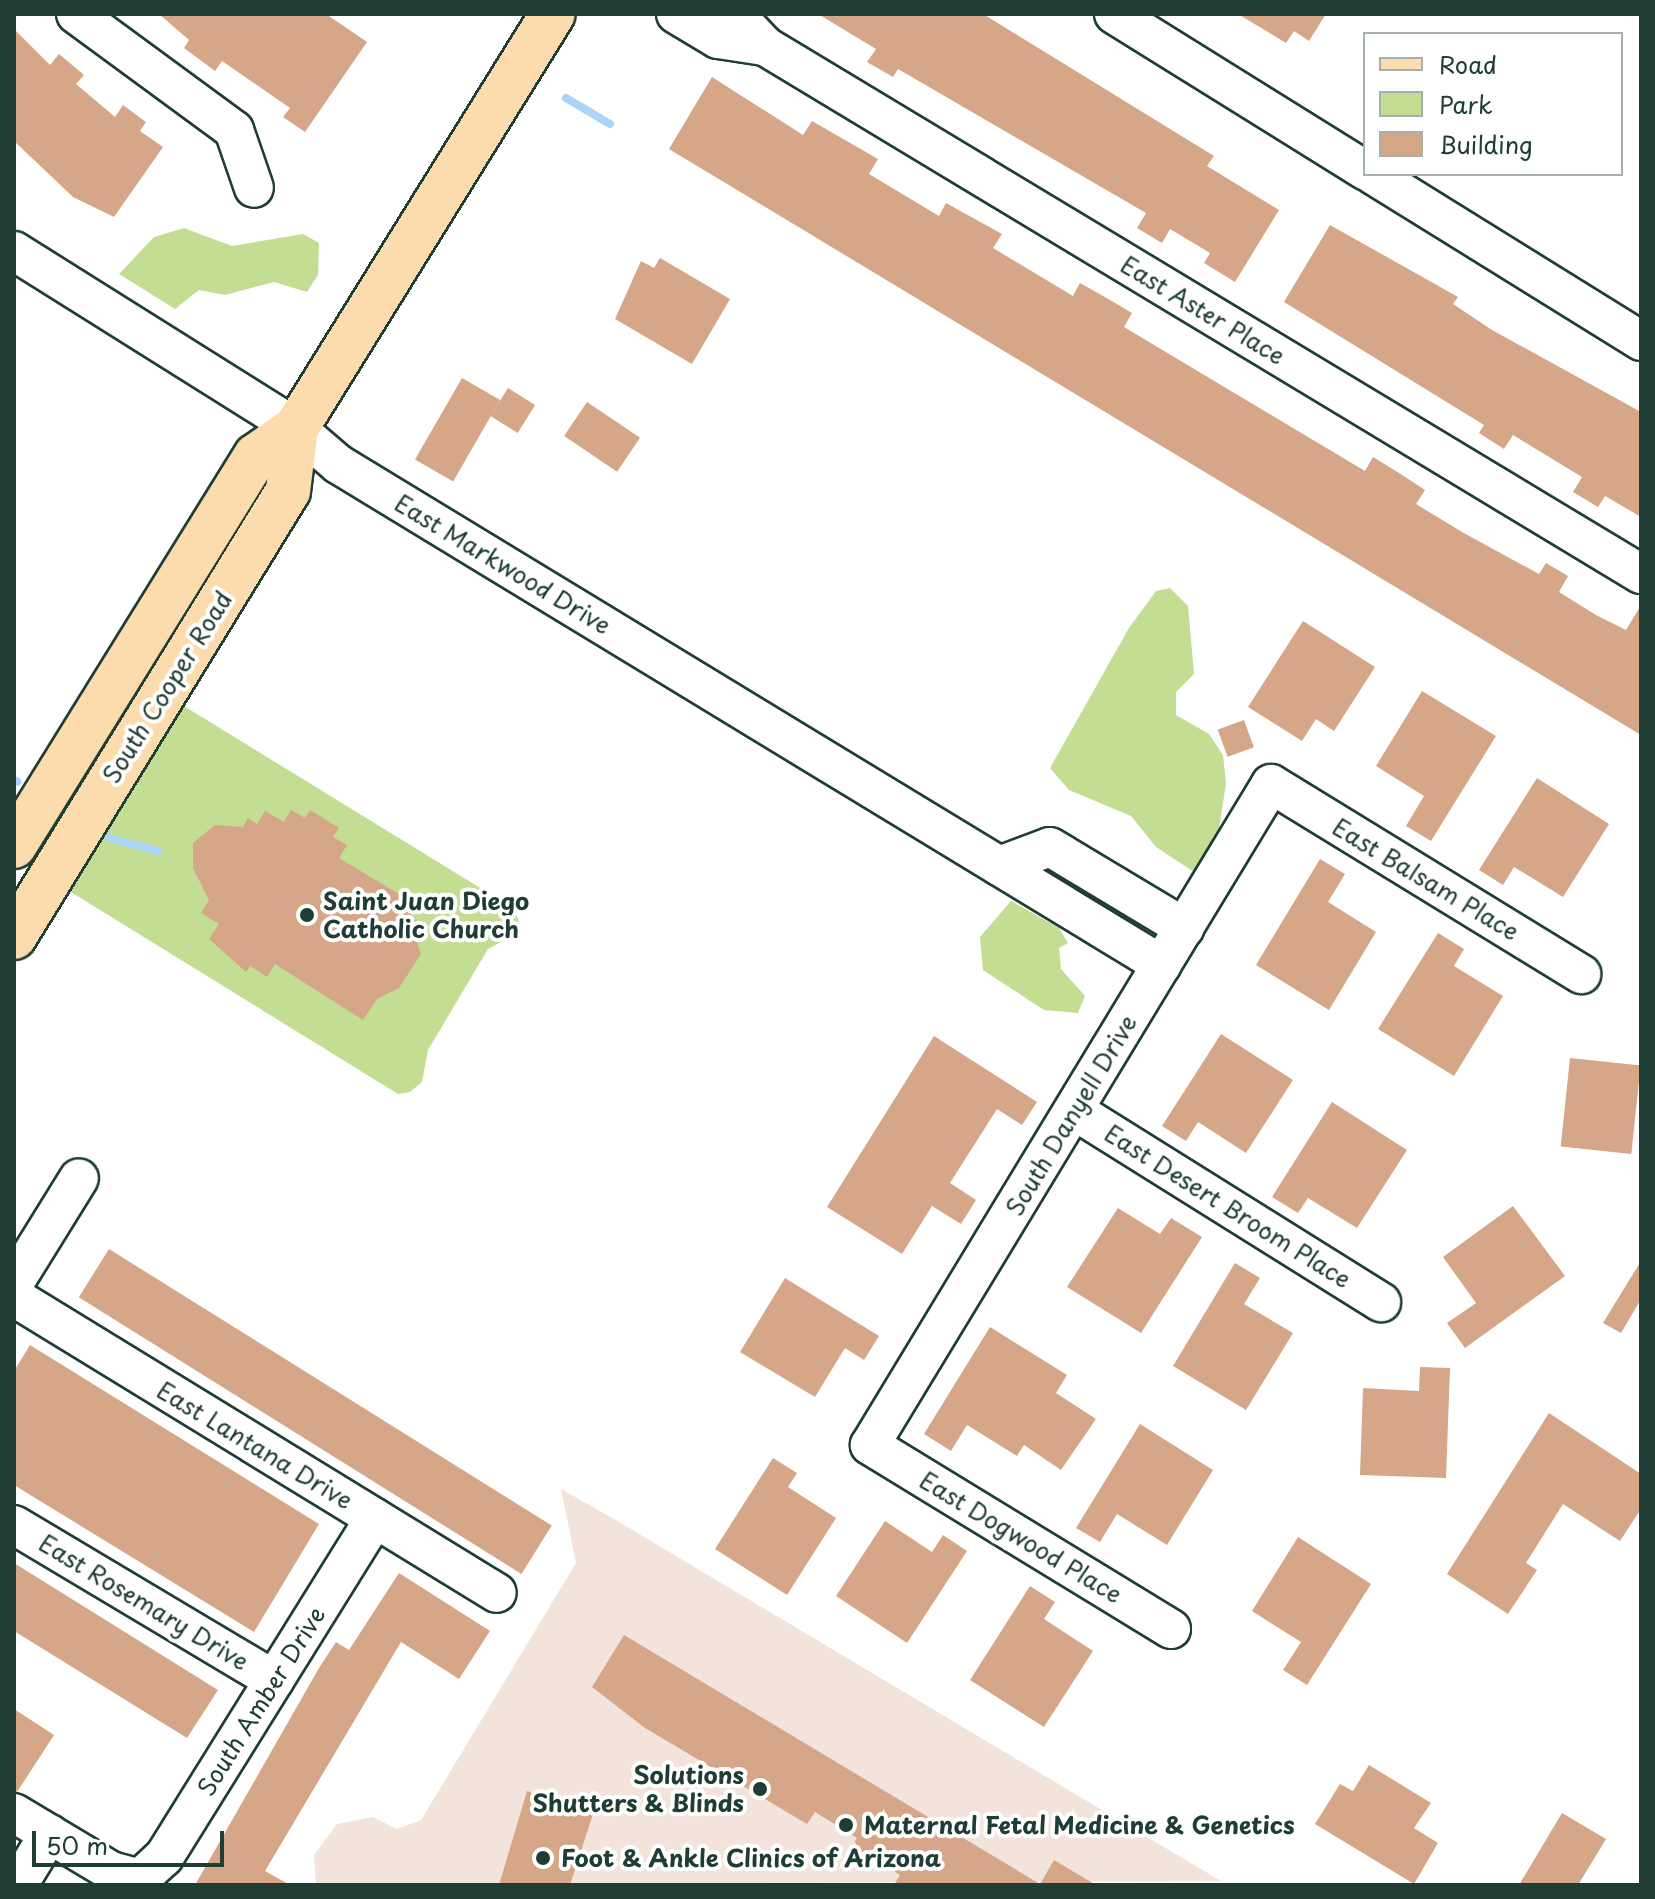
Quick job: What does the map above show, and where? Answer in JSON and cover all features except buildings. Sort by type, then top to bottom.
[{"type":"main road","name":"South Cooper Road","points":[[14,846],[256,456],[296,428],[553,14]]},
{"type":"main road","name":"South Cooper Road","points":[[14,937],[288,491],[296,428]]},
{"type":"street","points":[[76,14],[234,130],[254,188]]},
{"type":"street","name":"East Aster Place","points":[[735,14],[765,46],[1641,574]]},
{"type":"street","points":[[1114,14],[1363,169]]},
{"type":"street","name":"East Aster Place","points":[[693,18],[718,39],[765,46]]},
{"type":"street","points":[[1375,176],[1641,341]]},
{"type":"street","name":"East Markwood Drive","points":[[14,251],[296,428],[338,464],[1162,965]]},
{"type":"street","name":"South Danyell Drive","points":[[870,1445],[1271,784]]},
{"type":"street","name":"East Balsam Place","points":[[1271,784],[1581,974]]},
{"type":"street","points":[[999,866],[1050,847],[1185,928]]},
{"type":"street","points":[[1069,909],[1092,871]]},
{"type":"street","name":"East Desert Broom Place","points":[[1075,1111],[1381,1302]]},
{"type":"street","points":[[14,1283],[79,1178]]},
{"type":"street","name":"East Lantana Drive","points":[[14,1297],[497,1593]]},
{"type":"street","name":"East Dogwood Place","points":[[870,1445],[1171,1629]]},
{"type":"street","name":"South Amber Drive","points":[[25,1824],[140,1879],[164,1857],[375,1518]]},
{"type":"street","name":"East Rosemary Drive","points":[[14,1525],[274,1680]]},
{"type":"street","points":[[18,1885],[25,1824]]},
{"type":"shaded area","points":[[561,1489],[1221,1881],[316,1885],[314,1855],[337,1824],[373,1817],[397,1829],[421,1820],[576,1563]]},
{"type":"green space","points":[[184,228],[232,246],[303,234],[319,243],[318,275],[307,292],[274,282],[225,295],[199,290],[175,309],[119,274],[154,237]]},
{"type":"green space","points":[[1170,588],[1188,606],[1194,674],[1176,692],[1176,715],[1209,734],[1223,755],[1226,783],[1217,843],[1197,874],[1156,847],[1131,816],[1069,790],[1050,768],[1129,628],[1156,591]]},
{"type":"green space","points":[[179,703],[513,908],[519,921],[510,937],[488,949],[428,1050],[422,1082],[410,1092],[398,1094],[66,889]]},
{"type":"green space","points":[[1011,901],[1059,928],[1068,943],[1059,948],[1061,969],[1085,996],[1078,1013],[1044,1010],[983,970],[980,937]]},
{"type":"waterway","points":[[566,98],[610,124]]},
{"type":"waterway","points":[[14,780],[18,782]]},
{"type":"waterway","points":[[109,838],[158,851]]},
{"type":"place","name":"Saint Juan Diego Catholic Church","points":[[307,915]]},
{"type":"place","name":"Solutions Shutters & Blinds","points":[[760,1789]]},
{"type":"place","name":"Maternal Fetal Medicine & Genetics","points":[[846,1825]]},
{"type":"place","name":"Foot & Ankle Clinics of Arizona","points":[[543,1858]]}]
